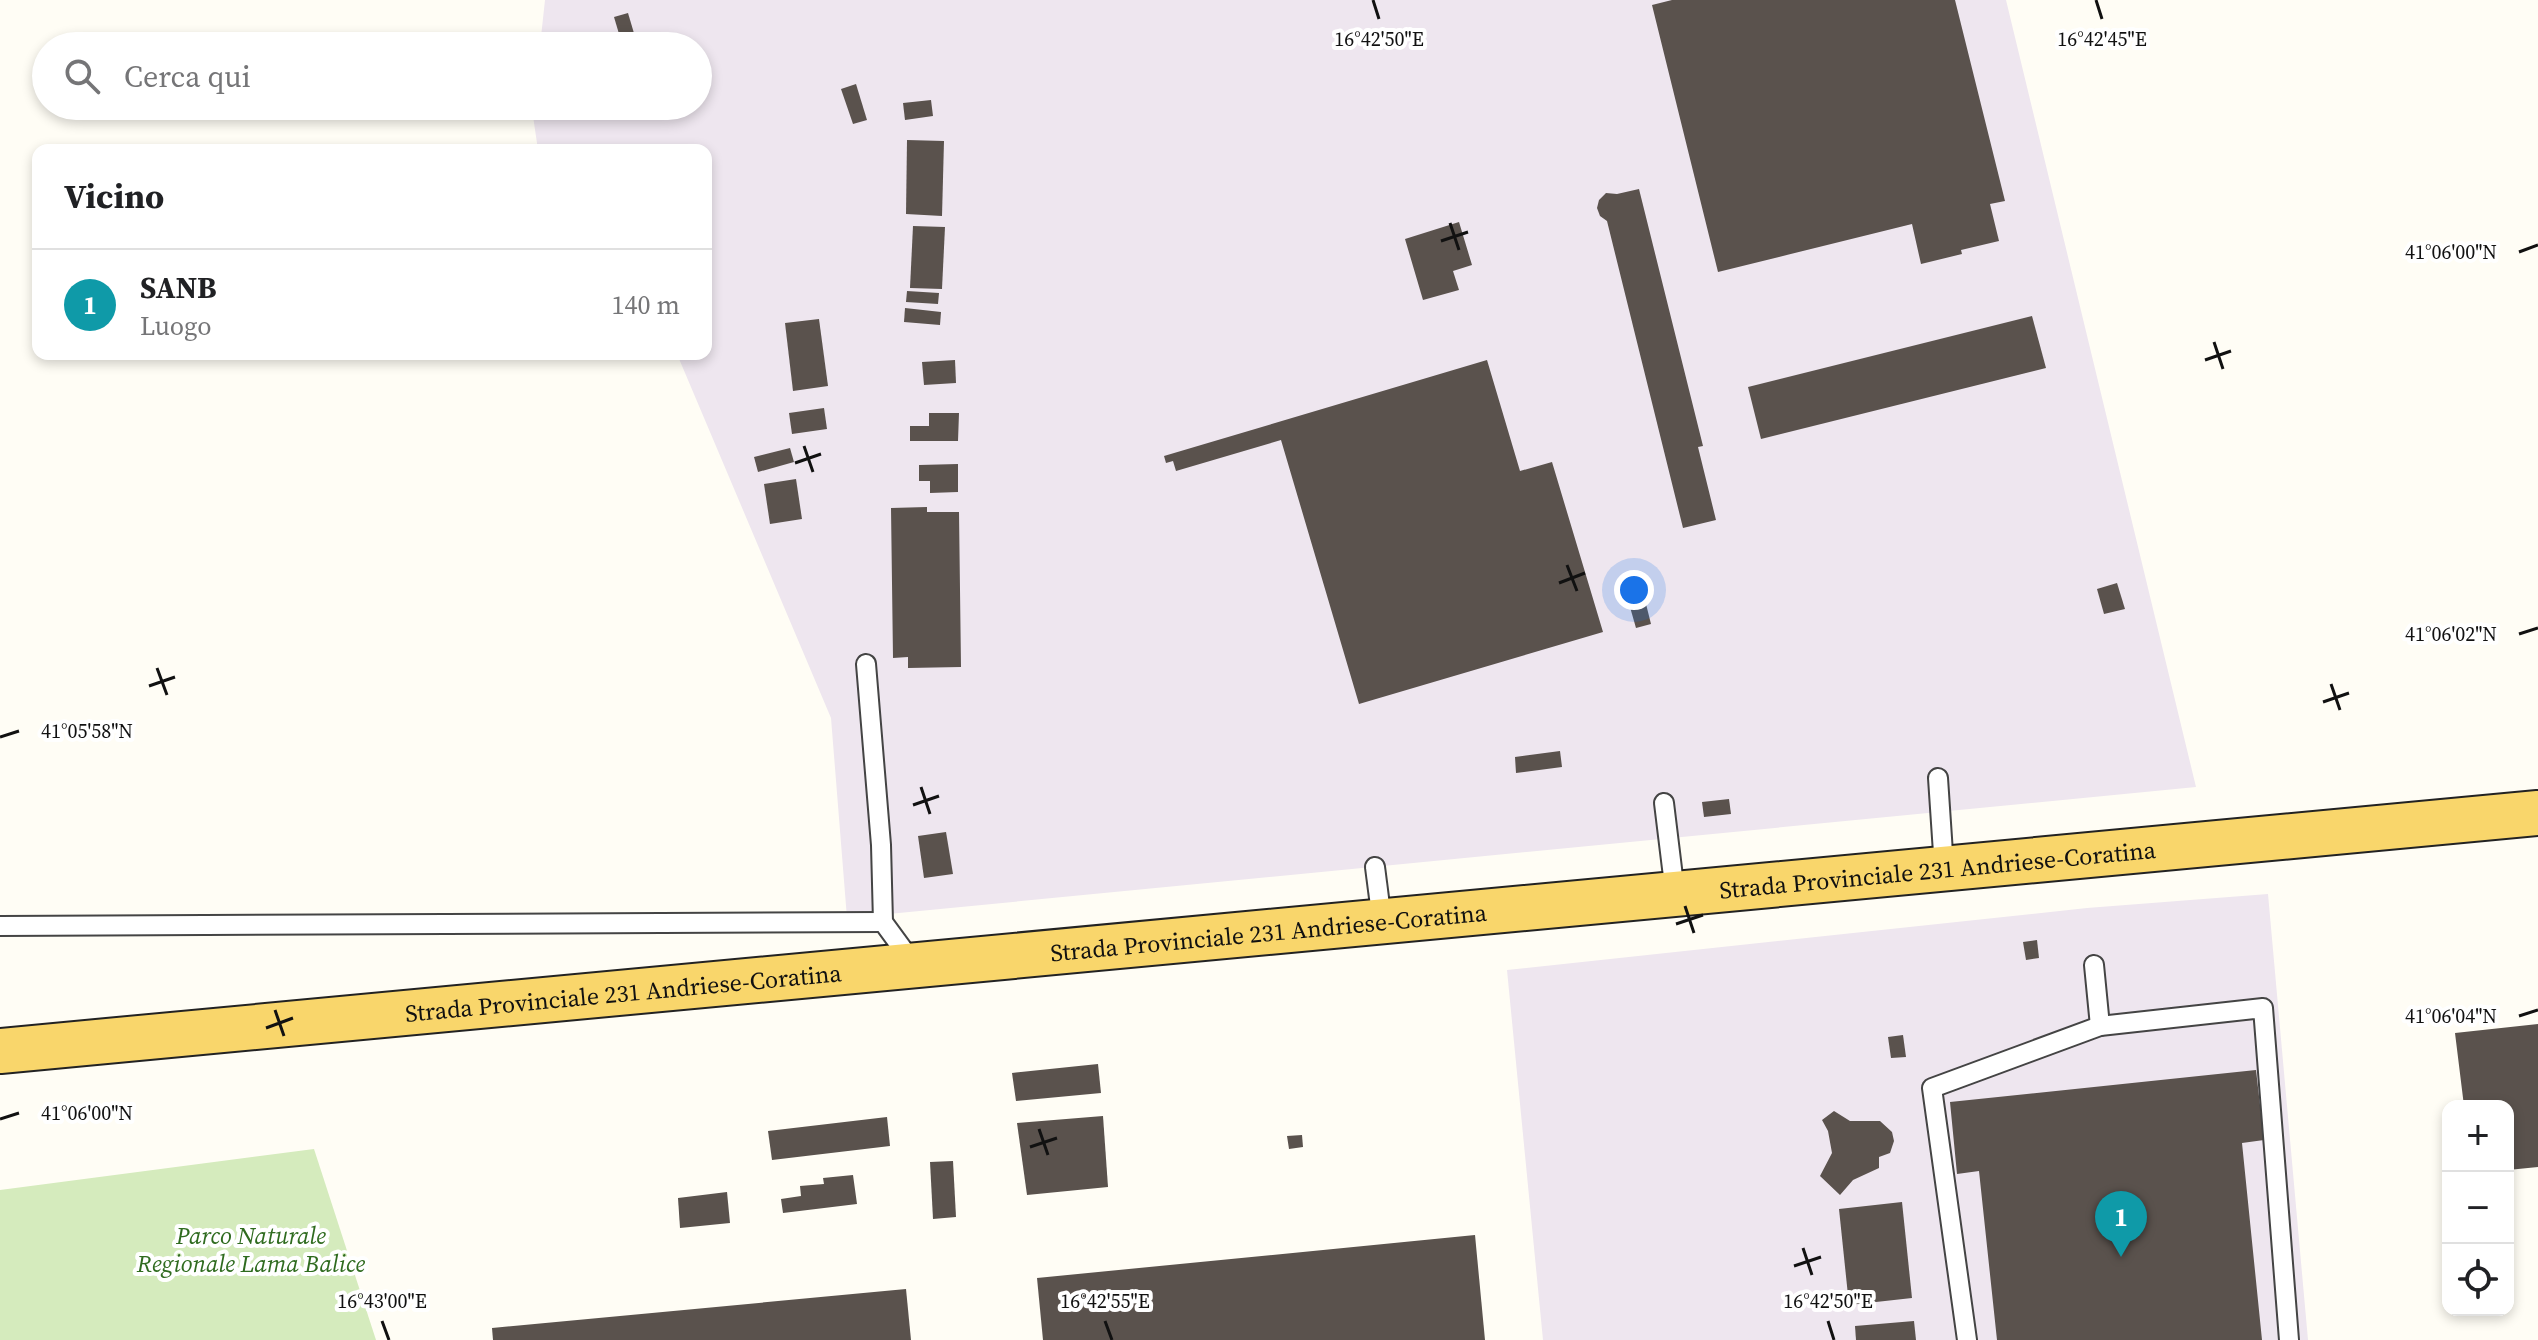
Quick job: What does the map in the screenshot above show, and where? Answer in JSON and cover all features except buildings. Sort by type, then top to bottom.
[{"type":"main road","name":"Strada Provinciale 231 Andriese-Coratina","points":[[0,1051],[2538,813]]},
{"type":"lane","points":[[866,664],[881,845],[883,922],[914,965]]},
{"type":"lane","points":[[1938,778],[1944,868]]},
{"type":"lane","points":[[1664,803],[1675,893]]},
{"type":"lane","points":[[1375,867],[1382,921]]},
{"type":"lane","points":[[0,926],[883,922]]},
{"type":"lane","points":[[2094,965],[2100,1026]]},
{"type":"lane","points":[[1967,1340],[1932,1088],[2100,1026],[2263,1008],[2289,1340]]},
{"type":"shaded area","points":[[545,0],[2006,0],[2196,787],[847,918],[831,718],[680,360],[712,360],[712,144],[537,144],[534,120],[712,120],[712,32],[542,32]]},
{"type":"shaded area","points":[[2268,894],[2308,1340],[1543,1340],[1507,970],[2087,908]]},
{"type":"green space","name":"Parco Naturale Regionale Lama Balice","points":[[314,1149],[376,1340],[0,1340],[0,1190]]},
{"type":"place","name":"SANB","points":[[2121,1257]]}]
